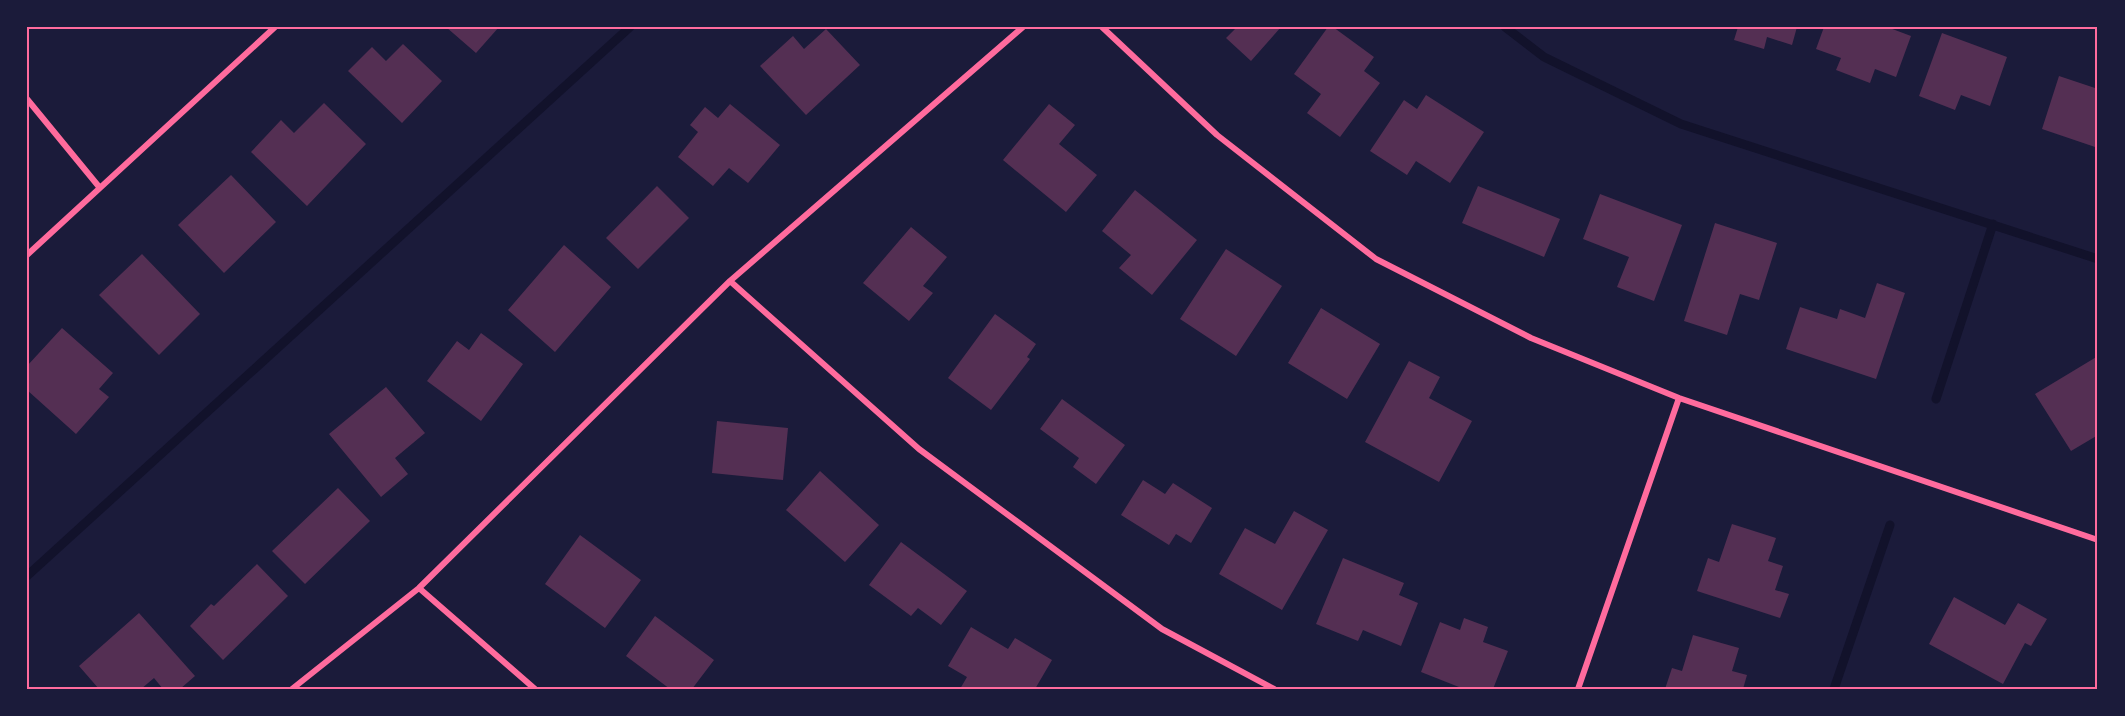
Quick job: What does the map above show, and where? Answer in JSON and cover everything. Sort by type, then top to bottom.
[{"type":"street","points":[[27,255],[275,27]]},
{"type":"street","points":[[292,689],[419,588],[730,281],[1023,27]]},
{"type":"street","points":[[1102,27],[1217,135],[1376,259],[1532,338],[1679,398],[2098,540]]},
{"type":"street","points":[[27,99],[100,188]]},
{"type":"street","points":[[730,281],[919,449],[1162,630],[1274,689]]},
{"type":"street","points":[[1578,689],[1679,398]]},
{"type":"street","points":[[419,588],[535,689]]},
{"type":"building","points":[[446,27],[499,27],[476,53]]},
{"type":"building","points":[[1233,27],[1281,27],[1251,61],[1226,38],[1235,29]]},
{"type":"building","points":[[1328,27],[1333,27],[1374,57],[1364,71],[1380,83],[1340,137],[1307,113],[1321,94],[1294,74]]},
{"type":"building","points":[[1738,27],[1797,27],[1792,45],[1767,37],[1764,49],[1734,40]]},
{"type":"building","points":[[1824,27],[1887,27],[1911,36],[1896,77],[1875,69],[1870,83],[1836,70],[1841,58],[1816,49]]},
{"type":"building","points":[[826,29],[860,65],[806,115],[760,66],[793,36],[804,49]]},
{"type":"building","points":[[1942,33],[2007,57],[1990,106],[1961,95],[1955,110],[1919,96]]},
{"type":"building","points":[[403,44],[442,81],[402,123],[348,71],[372,47],[386,61]]},
{"type":"building","points":[[2059,76],[2098,89],[2098,148],[2042,129]]},
{"type":"building","points":[[1426,95],[1484,132],[1450,183],[1416,161],[1407,175],[1370,151],[1404,100],[1417,109]]},
{"type":"building","points":[[324,103],[366,144],[307,206],[251,152],[281,120],[294,133]]},
{"type":"building","points":[[730,104],[780,145],[748,183],[729,168],[713,186],[678,157],[698,132],[690,125],[705,107],[718,118]]},
{"type":"building","points":[[1049,104],[1075,125],[1059,144],[1097,175],[1066,212],[1003,160]]},
{"type":"building","points":[[231,175],[276,222],[224,273],[178,225]]},
{"type":"building","points":[[657,186],[689,218],[638,269],[606,238]]},
{"type":"building","points":[[1478,186],[1560,219],[1544,257],[1462,223]]},
{"type":"building","points":[[1135,190],[1197,240],[1152,295],[1119,268],[1131,255],[1102,231]]},
{"type":"building","points":[[1600,194],[1682,225],[1654,301],[1617,287],[1629,257],[1583,239]]},
{"type":"building","points":[[1715,223],[1777,243],[1759,300],[1740,294],[1727,335],[1684,321]]},
{"type":"building","points":[[911,227],[947,257],[923,286],[933,293],[909,321],[863,283]]},
{"type":"building","points":[[564,245],[611,287],[555,352],[508,310]]},
{"type":"building","points":[[1226,249],[1282,286],[1236,356],[1180,319]]},
{"type":"building","points":[[142,254],[200,314],[159,355],[99,295]]},
{"type":"building","points":[[1877,283],[1905,293],[1876,379],[1786,349],[1800,307],[1837,319],[1840,309],[1865,318]]},
{"type":"building","points":[[1321,308],[1380,344],[1347,399],[1288,363]]},
{"type":"building","points":[[995,314],[1036,344],[1027,357],[1030,359],[991,410],[948,378]]},
{"type":"building","points":[[62,328],[113,373],[99,389],[109,397],[76,434],[27,390],[27,366]]},
{"type":"building","points":[[481,333],[523,364],[481,421],[427,381],[457,341],[469,350]]},
{"type":"building","points":[[2098,356],[2098,435],[2071,451],[2035,394]]},
{"type":"building","points":[[1409,361],[1440,377],[1429,398],[1472,421],[1439,482],[1365,442]]},
{"type":"building","points":[[386,387],[425,433],[395,458],[408,474],[381,497],[329,434]]},
{"type":"building","points":[[1062,399],[1125,445],[1096,484],[1073,467],[1079,458],[1040,429]]},
{"type":"building","points":[[717,421],[788,428],[783,480],[712,473]]},
{"type":"building","points":[[820,471],[879,525],[845,562],[786,510]]},
{"type":"building","points":[[1143,480],[1165,494],[1173,483],[1212,508],[1191,543],[1176,534],[1169,545],[1121,515]]},
{"type":"building","points":[[338,488],[370,521],[305,584],[272,551]]},
{"type":"building","points":[[1294,511],[1328,530],[1282,610],[1219,574],[1245,528],[1275,544]]},
{"type":"building","points":[[1732,524],[1776,538],[1768,561],[1783,566],[1775,590],[1789,594],[1780,618],[1697,591],[1708,558],[1719,562]]},
{"type":"building","points":[[580,535],[641,580],[605,628],[545,584]]},
{"type":"building","points":[[901,542],[967,591],[941,625],[918,608],[911,616],[869,585]]},
{"type":"building","points":[[1343,558],[1404,583],[1399,595],[1418,603],[1401,646],[1363,630],[1358,641],[1316,624]]},
{"type":"building","points":[[257,564],[288,596],[223,660],[190,626],[211,604],[214,606]]},
{"type":"building","points":[[1954,597],[2005,625],[2018,603],[2047,619],[2031,646],[2025,643],[2003,684],[1929,644]]},
{"type":"building","points":[[139,613],[195,676],[180,689],[163,689],[154,678],[141,689],[99,689],[79,666]]},
{"type":"building","points":[[655,616],[714,660],[692,689],[670,689],[626,656]]},
{"type":"building","points":[[1464,618],[1488,627],[1483,642],[1508,651],[1493,689],[1464,689],[1421,672],[1440,622],[1460,630]]},
{"type":"building","points":[[971,627],[1008,649],[1015,638],[1052,660],[1035,689],[960,689],[967,677],[948,666]]},
{"type":"building","points":[[1693,635],[1739,648],[1732,671],[1747,675],[1743,689],[1665,689],[1672,668],[1682,671]]},
{"type":"waterway","points":[[27,576],[630,27]]},
{"type":"waterway","points":[[1505,27],[1544,57],[1681,124],[2098,259]]},
{"type":"waterway","points":[[1936,399],[1993,224]]},
{"type":"waterway","points":[[1834,689],[1890,525]]}]
